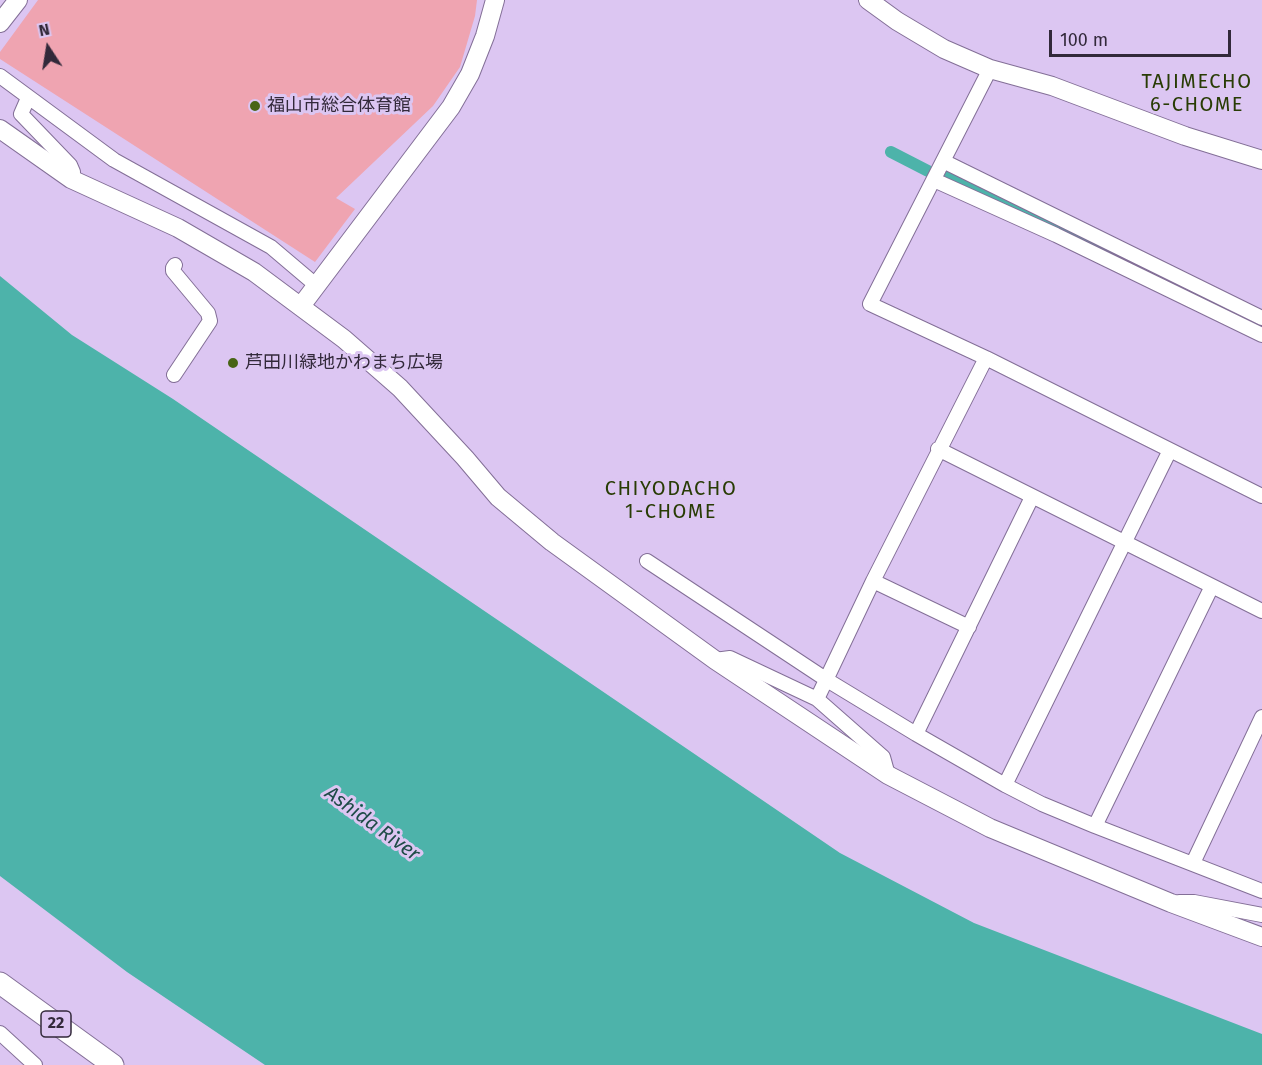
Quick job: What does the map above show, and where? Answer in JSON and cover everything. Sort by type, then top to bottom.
[{"type":"main road","name":"22","points":[[0,983],[113,1065]]},
{"type":"street","points":[[0,23],[18,0]]},
{"type":"street","points":[[301,306],[451,107],[471,74],[495,0]]},
{"type":"street","points":[[868,0],[897,21],[944,49],[990,69],[1052,86],[1185,136],[1262,160]]},
{"type":"street","points":[[990,69],[870,304],[986,358],[1262,496]]},
{"type":"street","points":[[0,76],[114,160],[271,247],[316,286]]},
{"type":"street","points":[[28,98],[21,114],[70,165],[73,172],[71,180]]},
{"type":"street","points":[[0,129],[71,180],[178,228],[254,272],[301,306],[345,339],[400,388],[498,497],[552,542],[715,660],[888,775],[990,828],[1171,903],[1262,937]]},
{"type":"street","points":[[943,161],[1262,318]]},
{"type":"street","points":[[934,180],[1056,235],[1262,335]]},
{"type":"street","points":[[174,375],[210,321],[208,313],[173,271],[175,265]]},
{"type":"street","points":[[817,699],[938,449],[986,358]]},
{"type":"street","points":[[938,449],[1262,611]]},
{"type":"street","points":[[1005,785],[1170,450]]},
{"type":"street","points":[[916,734],[1032,497]]},
{"type":"street","points":[[647,561],[827,680],[1005,785],[1042,804],[1095,826],[1262,891]]},
{"type":"street","points":[[873,581],[969,627]]},
{"type":"street","points":[[1095,826],[1212,586]]},
{"type":"street","points":[[715,660],[730,658],[817,699],[883,757],[888,775]]},
{"type":"street","points":[[1193,863],[1262,717]]},
{"type":"street","points":[[1171,903],[1194,902],[1262,915]]},
{"type":"street","points":[[0,1033],[35,1065]]},
{"type":"shaded area","points":[[38,0],[477,0],[475,16],[460,67],[433,106],[336,198],[355,209],[315,262],[0,59],[0,52]]},
{"type":"water","name":"Ashida River","points":[[0,276],[72,335],[173,399],[840,853],[974,923],[1262,1034],[1262,1065],[265,1065],[127,972],[0,876]]},
{"type":"waterway","points":[[891,152],[928,171]]},
{"type":"waterway","points":[[947,173],[1262,326]]},
{"type":"place","name":"福山市総合体育館","points":[[255,106]]},
{"type":"place","name":"芦田川緑地かわまち広場","points":[[233,363]]},
{"type":"district","name":"TAJIMECHO 6-CHOME","points":[[1197,94]]},
{"type":"district","name":"CHIYODACHO 1-CHOME","points":[[671,500]]}]
